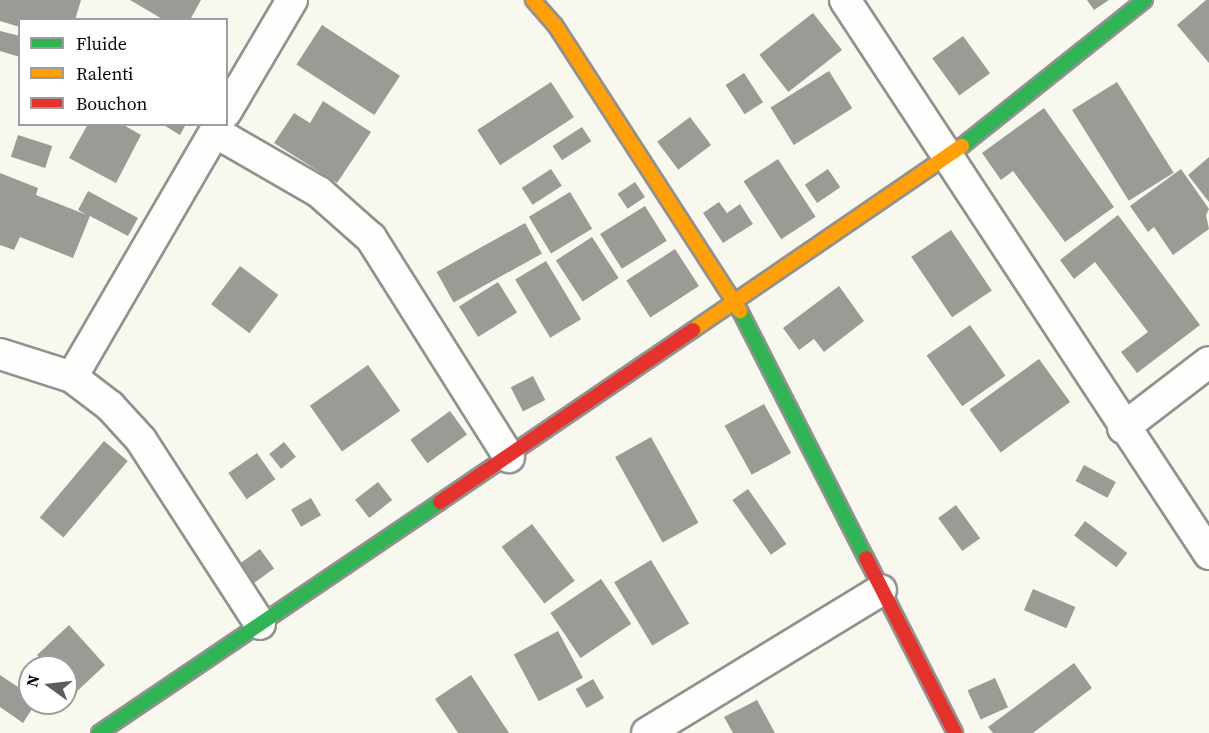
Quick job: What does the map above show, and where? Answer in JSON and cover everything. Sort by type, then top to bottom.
[{"type":"street","points":[[228,109],[292,0]]},
{"type":"street","points":[[533,0],[555,25],[737,304],[955,733]]},
{"type":"street","points":[[845,0],[950,156],[1123,428],[1209,554]]},
{"type":"street","points":[[99,733],[737,304],[950,156],[1145,0]]},
{"type":"street","points":[[72,377],[218,126]]},
{"type":"street","points":[[224,126],[319,192],[370,238],[509,457]]},
{"type":"street","points":[[0,354],[72,377],[110,406],[141,440],[260,624]]},
{"type":"street","points":[[1123,428],[1209,363]]},
{"type":"street","points":[[647,733],[881,590]]},
{"type":"building","points":[[0,0],[81,0],[76,18],[18,18],[18,26],[0,21]]},
{"type":"building","points":[[130,0],[201,0],[191,18],[161,18]]},
{"type":"building","points":[[1087,0],[1109,0],[1094,10]]},
{"type":"building","points":[[1206,0],[1209,0],[1209,63],[1177,25]]},
{"type":"building","points":[[813,13],[842,50],[788,92],[759,55]]},
{"type":"building","points":[[322,25],[400,76],[374,115],[296,64]]},
{"type":"building","points":[[0,31],[18,36],[18,56],[0,51]]},
{"type":"building","points":[[963,36],[990,73],[959,96],[932,58]]},
{"type":"building","points":[[829,71],[852,108],[794,145],[770,108]]},
{"type":"building","points":[[744,73],[763,102],[745,114],[726,85]]},
{"type":"building","points":[[551,82],[574,117],[500,165],[477,130]]},
{"type":"building","points":[[1117,82],[1174,173],[1129,201],[1072,110]]},
{"type":"building","points":[[323,101],[371,132],[337,183],[274,143],[294,113],[310,123]]},
{"type":"building","points":[[1044,108],[1114,207],[1065,242],[1013,171],[1001,180],[982,153]]},
{"type":"building","points":[[690,117],[711,145],[678,170],[657,142]]},
{"type":"building","points":[[87,126],[125,126],[141,135],[116,183],[69,158]]},
{"type":"building","points":[[165,126],[185,126],[180,135]]},
{"type":"building","points":[[582,127],[591,141],[562,160],[553,146]]},
{"type":"building","points":[[18,135],[52,146],[45,168],[11,157]]},
{"type":"building","points":[[1209,157],[1209,202],[1188,175]]},
{"type":"building","points":[[778,159],[816,217],[781,239],[744,181]]},
{"type":"building","points":[[551,169],[562,186],[533,205],[522,188]]},
{"type":"building","points":[[828,169],[840,187],[817,203],[805,185]]},
{"type":"building","points":[[1181,169],[1209,209],[1206,215],[1209,229],[1173,255],[1154,227],[1148,232],[1130,206]]},
{"type":"building","points":[[0,173],[38,188],[36,195],[87,215],[78,210],[88,191],[138,218],[128,236],[90,216],[73,258],[20,237],[14,250],[0,245]]},
{"type":"building","points":[[635,182],[645,197],[628,209],[618,194]]},
{"type":"building","points":[[570,192],[592,229],[551,254],[529,217]]},
{"type":"building","points":[[719,202],[727,213],[740,204],[753,224],[723,243],[703,213]]},
{"type":"building","points":[[645,206],[667,241],[622,269],[600,234]]},
{"type":"building","points":[[1118,215],[1200,325],[1137,373],[1121,352],[1148,332],[1095,262],[1074,279],[1060,260]]},
{"type":"building","points":[[525,223],[542,254],[454,303],[437,272]]},
{"type":"building","points":[[951,230],[992,291],[952,317],[911,257]]},
{"type":"building","points":[[592,237],[619,278],[583,302],[556,260]]},
{"type":"building","points":[[675,249],[699,286],[650,317],[626,281]]},
{"type":"building","points":[[546,261],[581,319],[550,338],[515,280]]},
{"type":"building","points":[[240,266],[278,295],[249,333],[211,304]]},
{"type":"building","points":[[498,282],[517,313],[478,337],[459,306]]},
{"type":"building","points":[[839,286],[864,321],[824,352],[814,339],[799,350],[783,328]]},
{"type":"building","points":[[970,325],[1006,376],[962,406],[927,355]]},
{"type":"building","points":[[1039,359],[1070,402],[1001,452],[969,410]]},
{"type":"building","points":[[368,365],[400,411],[342,452],[310,406]]},
{"type":"building","points":[[533,376],[545,400],[523,411],[511,387]]},
{"type":"building","points":[[764,404],[791,453],[752,475],[725,426]]},
{"type":"building","points":[[450,411],[467,434],[427,463],[410,440]]},
{"type":"building","points":[[651,437],[699,523],[663,543],[615,457]]},
{"type":"building","points":[[104,441],[128,461],[63,538],[40,518]]},
{"type":"building","points":[[284,442],[296,457],[281,469],[269,454]]},
{"type":"building","points":[[257,453],[275,479],[247,499],[228,473]]},
{"type":"building","points":[[1084,465],[1116,482],[1107,498],[1076,481]]},
{"type":"building","points":[[378,482],[392,500],[369,518],[355,500]]},
{"type":"building","points":[[748,489],[786,544],[771,555],[732,500]]},
{"type":"building","points":[[311,498],[321,515],[301,527],[291,510]]},
{"type":"building","points":[[956,505],[980,538],[962,551],[938,518]]},
{"type":"building","points":[[1085,521],[1127,553],[1116,567],[1074,535]]},
{"type":"building","points":[[532,524],[575,581],[544,604],[502,547]]},
{"type":"building","points":[[260,549],[274,568],[254,583],[240,564]]},
{"type":"building","points":[[651,560],[689,623],[652,646],[614,582]]},
{"type":"building","points":[[601,579],[631,624],[581,658],[550,613]]},
{"type":"building","points":[[1033,589],[1075,607],[1066,628],[1024,610]]},
{"type":"building","points":[[69,625],[105,665],[78,690],[78,655],[37,655]]},
{"type":"building","points":[[558,631],[583,678],[539,701],[514,654]]},
{"type":"building","points":[[1074,663],[1092,688],[1033,733],[993,733],[988,727]]},
{"type":"building","points":[[0,675],[18,687],[18,715],[28,715],[23,723],[0,707]]},
{"type":"building","points":[[471,675],[509,733],[458,733],[435,699]]},
{"type":"building","points":[[995,678],[1008,707],[981,719],[968,690]]},
{"type":"building","points":[[593,679],[604,698],[587,708],[576,689]]},
{"type":"building","points":[[757,700],[775,733],[733,733],[724,717]]},
{"type":"traffic: fast","points":[[962,146],[1145,0]]},
{"type":"traffic: fast","points":[[740,311],[866,558]]},
{"type":"traffic: fast","points":[[99,733],[440,502]]},
{"type":"traffic: slow","points":[[533,0],[555,25],[740,311]]},
{"type":"traffic: slow","points":[[693,330],[962,146]]},
{"type":"traffic: jam","points":[[440,502],[693,330]]},
{"type":"traffic: jam","points":[[866,558],[955,733]]}]
